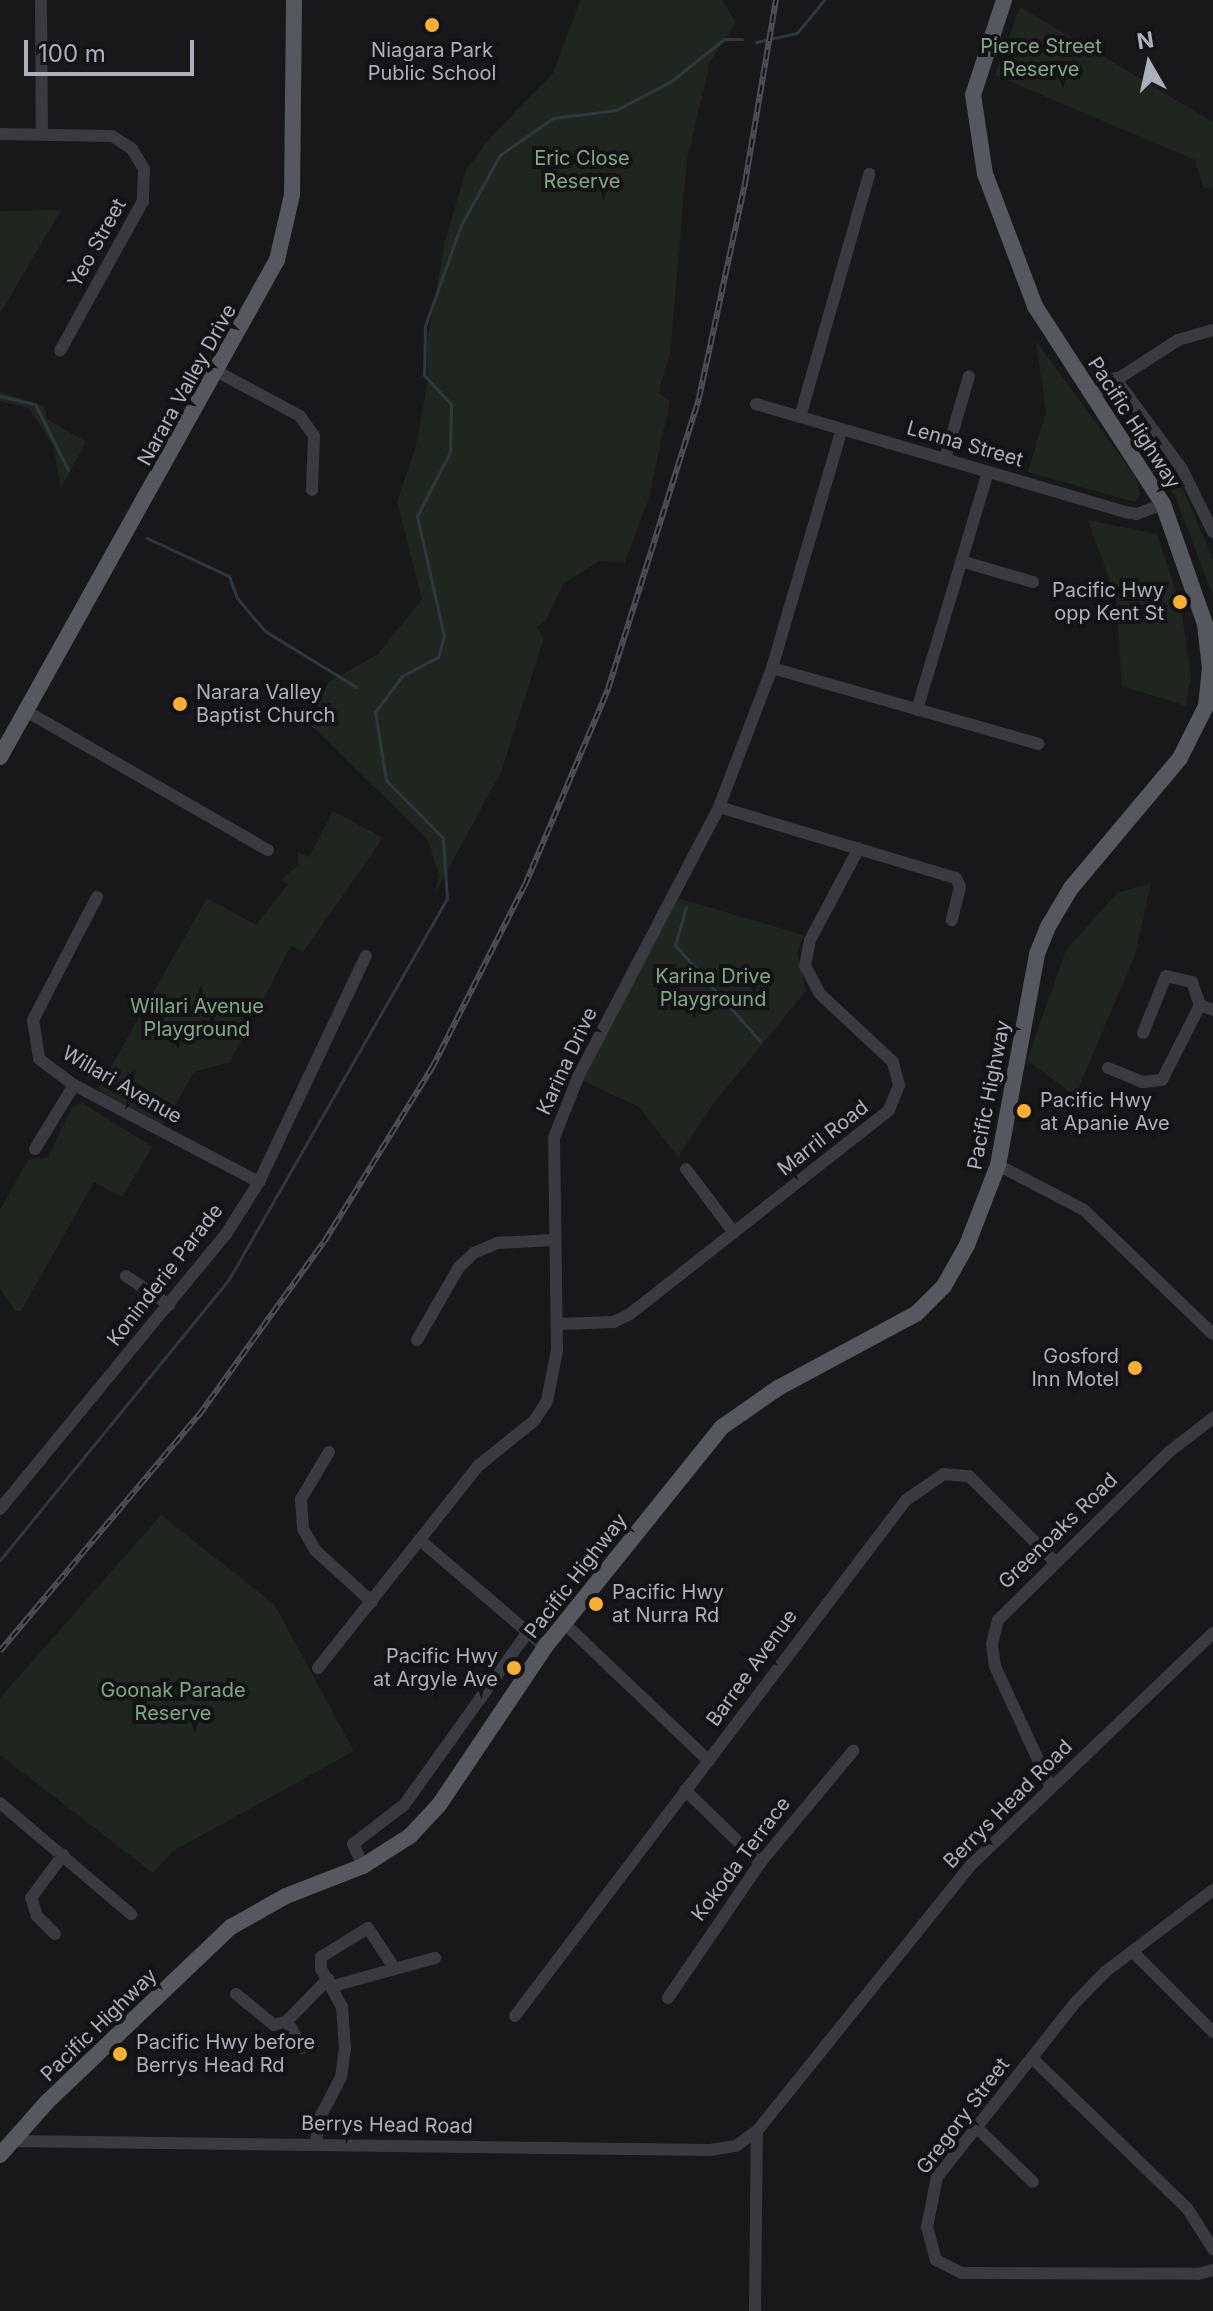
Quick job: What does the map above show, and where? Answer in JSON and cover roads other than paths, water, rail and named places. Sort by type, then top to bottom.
[{"type":"main road","name":"Narara Valley Drive","points":[[0,757],[266,284],[287,228],[293,169],[294,0]]},
{"type":"main road","name":"Pacific Highway","points":[[0,2155],[231,1927],[286,1896],[363,1866],[410,1836],[439,1805],[545,1647],[722,1427],[778,1388],[897,1327],[931,1300],[967,1245],[998,1165],[1037,954],[1071,888],[1194,735],[1206,706],[1209,624],[1163,504],[1024,283],[979,153],[973,95],[1004,0]]},
{"type":"street","points":[[41,0],[42,133]]},
{"type":"street","name":"Yeo Street","points":[[0,134],[98,133],[124,142],[138,158],[145,181],[136,217],[60,351]]},
{"type":"street","points":[[800,417],[869,174]]},
{"type":"street","points":[[1093,395],[1178,340],[1213,330]]},
{"type":"street","points":[[218,372],[300,416],[314,436],[312,490]]},
{"type":"street","points":[[945,459],[969,376]]},
{"type":"street","name":"Pacific Highway","points":[[1115,378],[1182,469],[1213,532]]},
{"type":"street","name":"Lenna Street","points":[[756,404],[1125,512],[1137,514],[1163,504]]},
{"type":"street","name":"Karina Drive","points":[[318,1668],[478,1466],[534,1421],[547,1401],[557,1324],[554,1138],[564,1107],[719,807],[772,668],[842,429]]},
{"type":"street","points":[[917,710],[988,472]]},
{"type":"street","points":[[961,561],[1033,582]]},
{"type":"street","points":[[772,668],[1038,744]]},
{"type":"street","points":[[26,711],[268,850]]},
{"type":"street","points":[[719,807],[956,878],[960,887],[952,920]]},
{"type":"street","name":"Marril Road","points":[[557,1324],[623,1319],[856,1140],[889,1110],[899,1085],[898,1074],[878,1043],[812,985],[805,958],[859,848]]},
{"type":"street","name":"Willari Avenue","points":[[97,897],[33,1020],[39,1059],[74,1085],[259,1182]]},
{"type":"street","name":"Koninderie Parade","points":[[0,1509],[226,1234],[259,1182],[366,956]]},
{"type":"street","points":[[1108,1068],[1142,1082],[1162,1080],[1200,1005],[1192,982],[1162,978],[1143,1033]]},
{"type":"street","points":[[1200,1005],[1213,1010]]},
{"type":"street","points":[[35,1149],[74,1085]]},
{"type":"street","points":[[998,1165],[1084,1210],[1213,1334]]},
{"type":"street","points":[[686,1169],[734,1233]]},
{"type":"street","points":[[417,1340],[459,1267],[474,1253],[497,1243],[554,1240]]},
{"type":"street","points":[[126,1276],[169,1305]]},
{"type":"street","name":"Greenoaks Road","points":[[1051,1788],[1000,1681],[992,1644],[1005,1611],[1169,1452],[1213,1418]]},
{"type":"street","points":[[329,1452],[301,1499],[303,1529],[315,1550],[372,1602]]},
{"type":"street","name":"Barree Avenue","points":[[515,2016],[884,1524],[933,1480],[958,1474],[978,1483],[1055,1562]]},
{"type":"street","points":[[421,1541],[545,1647]]},
{"type":"street","points":[[564,1623],[709,1761]]},
{"type":"street","points":[[363,1866],[353,1844],[404,1805],[527,1633]]},
{"type":"street","name":"Berrys Head Road","points":[[11,2141],[710,2150],[736,2146],[757,2131],[972,1864],[1213,1633]]},
{"type":"street","name":"Kokoda Terrace","points":[[668,1998],[760,1863],[853,1751]]},
{"type":"street","points":[[685,1790],[760,1863]]},
{"type":"street","points":[[2,1808],[63,1855],[131,1914]]},
{"type":"street","points":[[55,1934],[37,1916],[31,1898],[63,1855]]},
{"type":"street","name":"Gregory Street","points":[[1213,1890],[1133,1952],[1075,2003],[976,2127],[930,2191],[928,2243],[943,2267],[962,2273],[1198,2274],[1213,2270]]},
{"type":"street","points":[[316,2144],[318,2121],[344,2059],[344,2016],[320,1966],[324,1953],[368,1928],[393,1966]]},
{"type":"street","points":[[1133,1952],[1213,2032]]},
{"type":"street","points":[[236,1994],[274,2025],[287,2021],[330,1983],[435,1958]]},
{"type":"street","points":[[287,2021],[302,2048]]},
{"type":"street","points":[[1032,2058],[1187,2208],[1213,2249]]},
{"type":"street","points":[[976,2127],[1033,2182]]},
{"type":"street","points":[[755,2310],[757,2131]]},
{"type":"waterway","points":[[756,42],[797,33],[824,0]]},
{"type":"waterway","points":[[0,1560],[229,1279],[447,899],[443,838],[386,780],[375,712],[402,676],[438,657],[444,636],[417,516],[450,452],[451,404],[424,375],[425,326],[461,225],[500,155],[553,118],[616,110],[670,82],[724,39],[742,39]]},
{"type":"waterway","points":[[0,396],[35,404],[68,470]]},
{"type":"waterway","points":[[147,538],[229,576],[237,598],[265,631],[356,687]]},
{"type":"waterway","points":[[686,907],[675,945],[760,1041]]},
{"type":"railway","points":[[0,1651],[199,1415],[324,1242],[432,1068],[525,885],[608,689],[699,398],[745,183],[776,0]]},
{"type":"place","name":"Niagara Park Public School","points":[[432,25]]},
{"type":"place","name":"Pacific Hwy opp Kent St","points":[[1180,602]]},
{"type":"place","name":"Narara Valley Baptist Church","points":[[180,704]]},
{"type":"place","name":"Pacific Hwy at Apanie Ave","points":[[1024,1111]]},
{"type":"place","name":"Gosford Inn Motel","points":[[1135,1368]]},
{"type":"place","name":"Pacific Hwy at Nurra Rd","points":[[596,1604]]},
{"type":"place","name":"Pacific Hwy at Argyle Ave","points":[[514,1668]]},
{"type":"place","name":"Pacific Hwy before Berrys Head Rd","points":[[120,2054]]},
{"type":"park label","name":"Pierce Street Reserve","points":[[1041,58]]},
{"type":"park label","name":"Eric Close Reserve","points":[[582,170]]},
{"type":"park label","name":"Karina Drive Playground","points":[[713,988]]},
{"type":"park label","name":"Willari Avenue Playground","points":[[197,1018]]},
{"type":"park label","name":"Goonak Parade Reserve","points":[[173,1702]]}]
